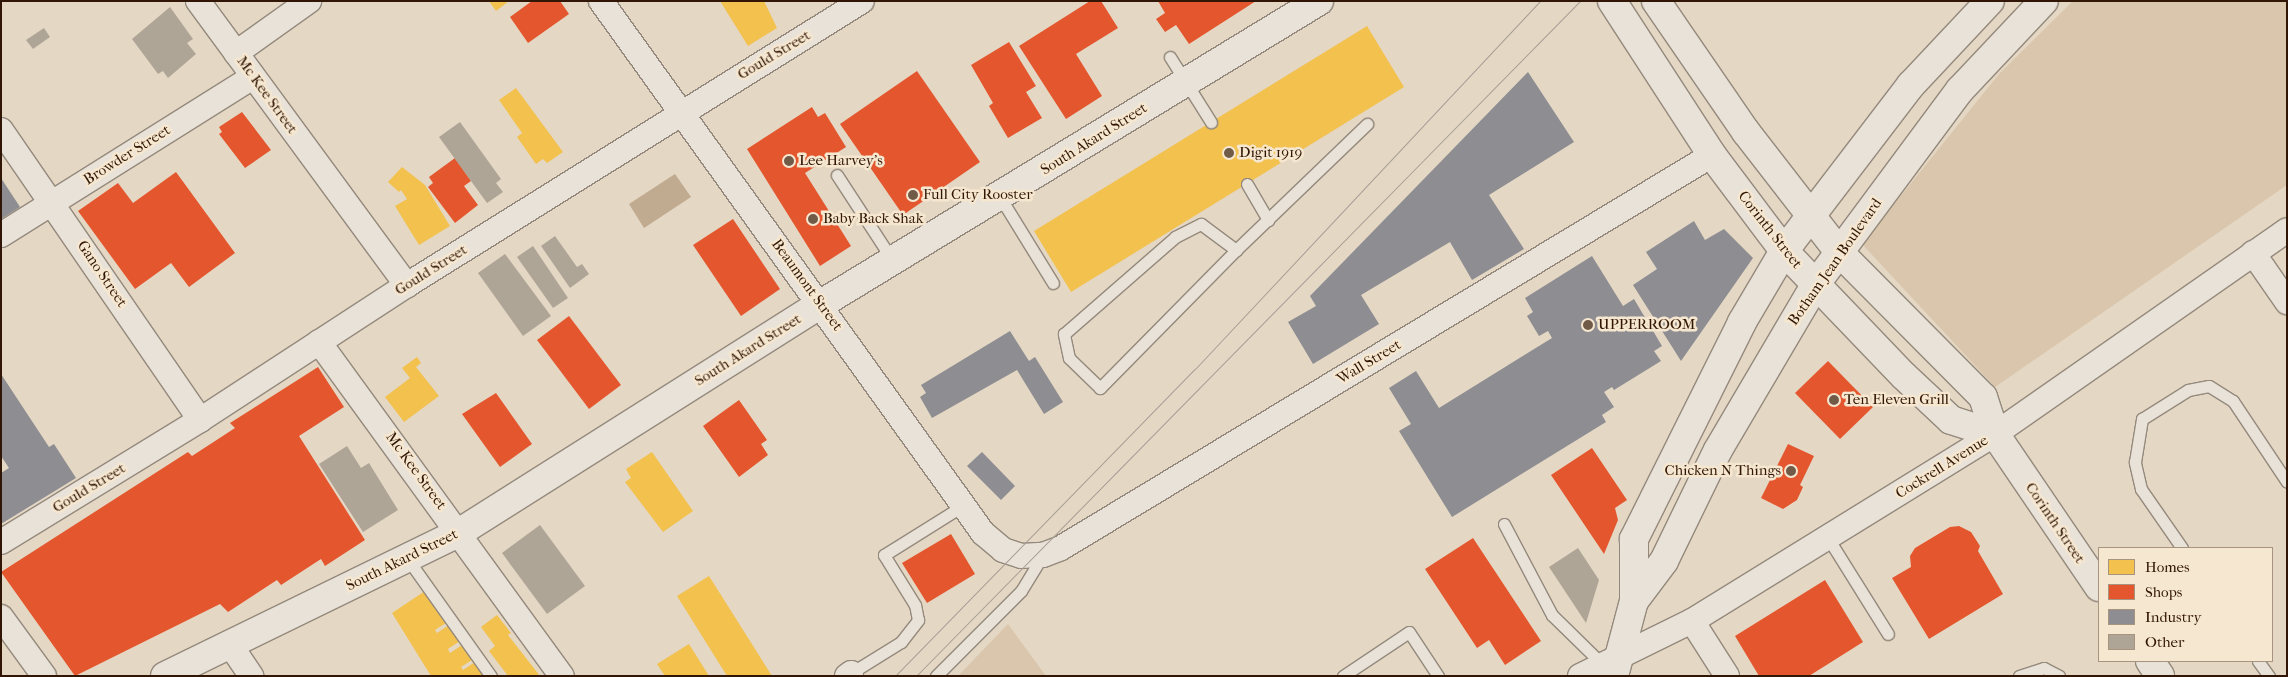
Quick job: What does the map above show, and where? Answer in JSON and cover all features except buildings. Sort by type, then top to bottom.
[{"type":"main road","name":"South Akard Street","points":[[165,676],[229,643],[460,532],[821,304],[1320,1]]},
{"type":"main road","name":"Corinth Street","points":[[1612,1],[1712,155],[1784,251],[1815,285],[1951,420],[1995,434]]},
{"type":"main road","name":"Corinth Street","points":[[1656,1],[1746,132],[1839,252],[1983,397],[1995,434],[2098,586]]},
{"type":"main road","name":"Botham Jean Boulevard","points":[[1634,601],[1634,539],[1699,404],[1784,251],[1911,85],[1990,1]]},
{"type":"main road","name":"Botham Jean Boulevard","points":[[1612,666],[1634,601],[1664,560],[1727,434],[1815,285],[1960,90],[2044,1]]},
{"type":"main road","points":[[2151,662],[2160,676]]},
{"type":"street","name":"Mc Kee Street","points":[[198,1],[406,285]]},
{"type":"street","points":[[236,53],[309,1]]},
{"type":"street","name":"Beaumont Street","points":[[601,1],[821,304],[983,533],[1003,550],[1032,556]]},
{"type":"street","name":"Gould Street","points":[[1,542],[200,420],[406,285],[862,1]]},
{"type":"street","name":"Browder Street","points":[[1,235],[52,201],[253,77]]},
{"type":"street","name":"Gano Street","points":[[1,130],[52,201],[200,420]]},
{"type":"street","name":"Wall Street","points":[[1032,556],[1061,548],[1712,155]]},
{"type":"street","name":"Cockrell Avenue","points":[[1580,676],[1612,666],[1692,621],[1995,434],[2287,230]]},
{"type":"street","points":[[2253,253],[2287,302]]},
{"type":"street","name":"Mc Kee Street","points":[[319,342],[460,532],[562,676]]},
{"type":"street","points":[[1,618],[44,676]]},
{"type":"street","points":[[1692,621],[1727,676]]},
{"type":"street","points":[[229,643],[251,676]]},
{"type":"lane","points":[[1170,58],[1211,122]]},
{"type":"lane","points":[[1236,250],[1201,224],[1174,237],[1064,334],[1069,358],[1100,388],[1236,250],[1367,124]]},
{"type":"lane","points":[[837,174],[893,261]]},
{"type":"lane","points":[[1247,184],[1268,220]]},
{"type":"lane","points":[[1000,197],[1053,283]]},
{"type":"lane","points":[[2181,547],[2142,489],[2135,462],[2142,419],[2188,390],[2209,386],[2233,401],[2287,482]]},
{"type":"lane","points":[[849,675],[901,642],[918,620],[915,605],[884,555],[964,506]]},
{"type":"lane","points":[[1504,524],[1552,615],[1612,666]]},
{"type":"lane","points":[[1828,538],[1888,634]]},
{"type":"lane","points":[[936,676],[1021,591],[1032,556]]},
{"type":"lane","points":[[407,558],[491,676]]},
{"type":"lane","points":[[1343,676],[1358,672],[1409,632],[1438,676]]},
{"type":"lane","points":[[2259,662],[2269,676]]},
{"type":"lane","points":[[2019,676],[2044,668],[2059,676]]},
{"type":"shaded area","points":[[2073,1],[2287,1],[2287,185],[1995,387],[1862,244],[1999,74]]},
{"type":"shaded area","points":[[675,174],[691,197],[644,228],[629,204]]},
{"type":"shaded area","points":[[1008,624],[1046,676],[958,676]]},
{"type":"tram line","points":[[895,676],[1195,369],[1540,1]]},
{"type":"tram line","points":[[916,676],[1580,1]]},
{"type":"place","name":"Digit 1919","points":[[1229,153]]},
{"type":"place","name":"Lee Harvey's","points":[[789,161]]},
{"type":"place","name":"Full City Rooster","points":[[913,195]]},
{"type":"place","name":"Baby Back Shak","points":[[813,219]]},
{"type":"place","name":"UPPERROOM","points":[[1588,325]]},
{"type":"place","name":"Ten Eleven Grill","points":[[1834,400]]},
{"type":"place","name":"Chicken N Things","points":[[1791,471]]}]
